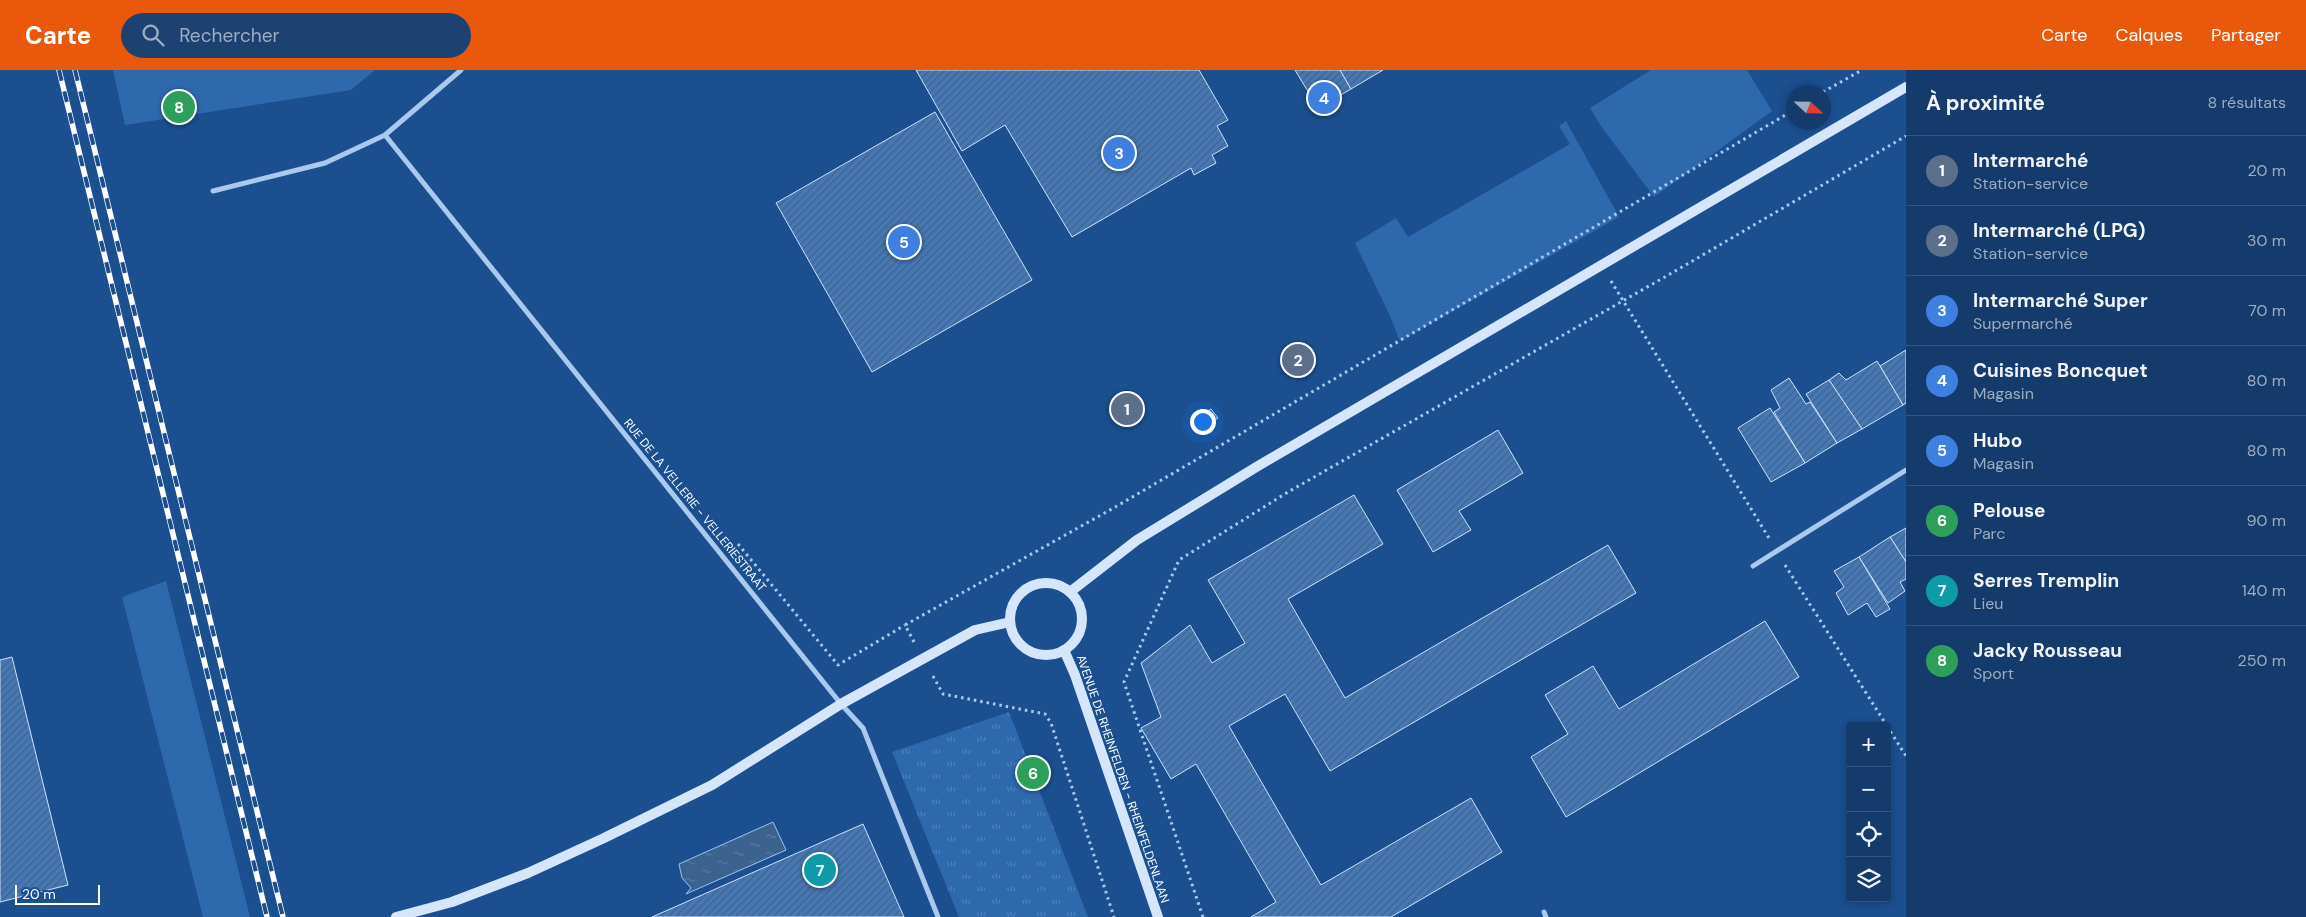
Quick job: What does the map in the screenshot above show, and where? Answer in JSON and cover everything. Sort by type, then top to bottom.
[{"type":"main road","points":[[1070,592],[1137,540],[1258,466],[1906,87]]},
{"type":"main road","points":[[1040,583],[1051,583],[1061,586],[1070,592],[1077,601],[1081,611],[1082,622],[1079,634],[1064,650],[1053,654],[1041,655],[1029,651],[1020,644],[1013,634],[1010,622],[1014,601],[1029,587],[1040,583]]},
{"type":"main road","points":[[396,917],[469,895],[528,873],[602,839],[712,786],[841,704],[975,630],[1010,622]]},
{"type":"main road","name":"AVENUE DE RHEINFELDEN - RHEINFELDENLAAN","points":[[1064,650],[1075,675],[1158,917]]},
{"type":"street","points":[[213,191],[325,163],[385,135],[461,70]]},
{"type":"street","name":"RUE DE LA VELLERIE - VELLERIESTRAAT","points":[[385,135],[841,704],[863,728],[938,917]]},
{"type":"street","points":[[1753,566],[1906,470]]},
{"type":"path","points":[[1831,87],[1862,70]]},
{"type":"path","points":[[1203,917],[1124,682],[1179,560],[1297,487],[1623,301],[1906,136]]},
{"type":"path","points":[[1602,266],[1776,551],[1884,722]]},
{"type":"path","points":[[732,536],[838,665],[905,625]]},
{"type":"path","points":[[1891,732],[1906,756]]},
{"type":"green space","points":[[113,70],[375,70],[351,90],[125,125]]},
{"type":"green space","points":[[1651,70],[1747,70],[1772,111],[1654,197],[1601,126],[1590,108]]},
{"type":"green space","points":[[1566,121],[1619,217],[1400,341],[1355,243],[1396,218],[1408,237],[1570,144],[1559,126]]},
{"type":"green space","points":[[166,581],[250,917],[203,917],[122,597]]},
{"type":"green space","points":[[1009,712],[1088,917],[959,917],[892,752]]},
{"type":"water","points":[[773,822],[786,850],[686,894],[691,888],[682,878],[679,864]]},
{"type":"building","points":[[916,70],[1199,70],[1228,120],[1217,126],[1228,146],[1212,155],[1216,163],[1194,175],[1191,168],[1072,237],[1005,125],[962,151]]},
{"type":"building","points":[[1295,70],[1340,70],[1351,89],[1318,108]]},
{"type":"building","points":[[1340,70],[1383,70],[1351,89]]},
{"type":"building","points":[[935,112],[1032,280],[872,372],[776,203]]},
{"type":"building","points":[[1906,350],[1906,403],[1903,405],[1880,366]]},
{"type":"building","points":[[1877,361],[1903,405],[1862,429],[1829,380],[1839,373],[1846,380]]},
{"type":"building","points":[[1789,378],[1806,404],[1810,402],[1837,443],[1805,463],[1774,412],[1780,408],[1771,390]]},
{"type":"building","points":[[1829,380],[1862,429],[1837,443],[1806,394]]},
{"type":"building","points":[[1770,408],[1805,463],[1771,482],[1738,428]]},
{"type":"building","points":[[1211,409],[1218,418],[1198,432],[1192,421]]},
{"type":"building","points":[[1498,430],[1523,473],[1459,511],[1471,530],[1433,552],[1397,490]]},
{"type":"building","points":[[1354,495],[1383,544],[1288,599],[1345,698],[1608,545],[1636,593],[1330,771],[1285,694],[1229,726],[1321,885],[1471,798],[1502,852],[1391,917],[1251,917],[1276,902],[1196,764],[1171,779],[1141,728],[1161,717],[1141,663],[1190,625],[1212,663],[1245,643],[1208,580]]},
{"type":"building","points":[[1906,528],[1906,562],[1890,537]]},
{"type":"building","points":[[1890,537],[1906,562],[1906,579],[1900,582],[1905,591],[1888,603],[1859,557]]},
{"type":"building","points":[[1859,557],[1890,609],[1876,617],[1867,603],[1848,615],[1836,593],[1844,587],[1834,571]]},
{"type":"building","points":[[1765,621],[1799,677],[1566,817],[1531,757],[1568,734],[1545,695],[1593,666],[1619,709]]},
{"type":"building","points":[[12,657],[68,885],[0,902],[0,660]]},
{"type":"building","points":[[863,824],[904,917],[652,917]]},
{"type":"railway","points":[[59,70],[267,917]]},
{"type":"railway","points":[[75,70],[283,917]]},
{"type":"place","name":"Cuisines Boncquet","points":[[1324,98]]},
{"type":"place","name":"Jacky Rousseau","points":[[179,107]]},
{"type":"place","name":"Intermarché Super","points":[[1119,153]]},
{"type":"place","name":"Hubo","points":[[904,242]]},
{"type":"place","name":"Intermarché (LPG)","points":[[1298,360]]},
{"type":"place","name":"Intermarché","points":[[1127,409]]},
{"type":"place","name":"Pelouse","points":[[1033,773]]},
{"type":"place","name":"Serres Tremplin","points":[[820,870]]}]
